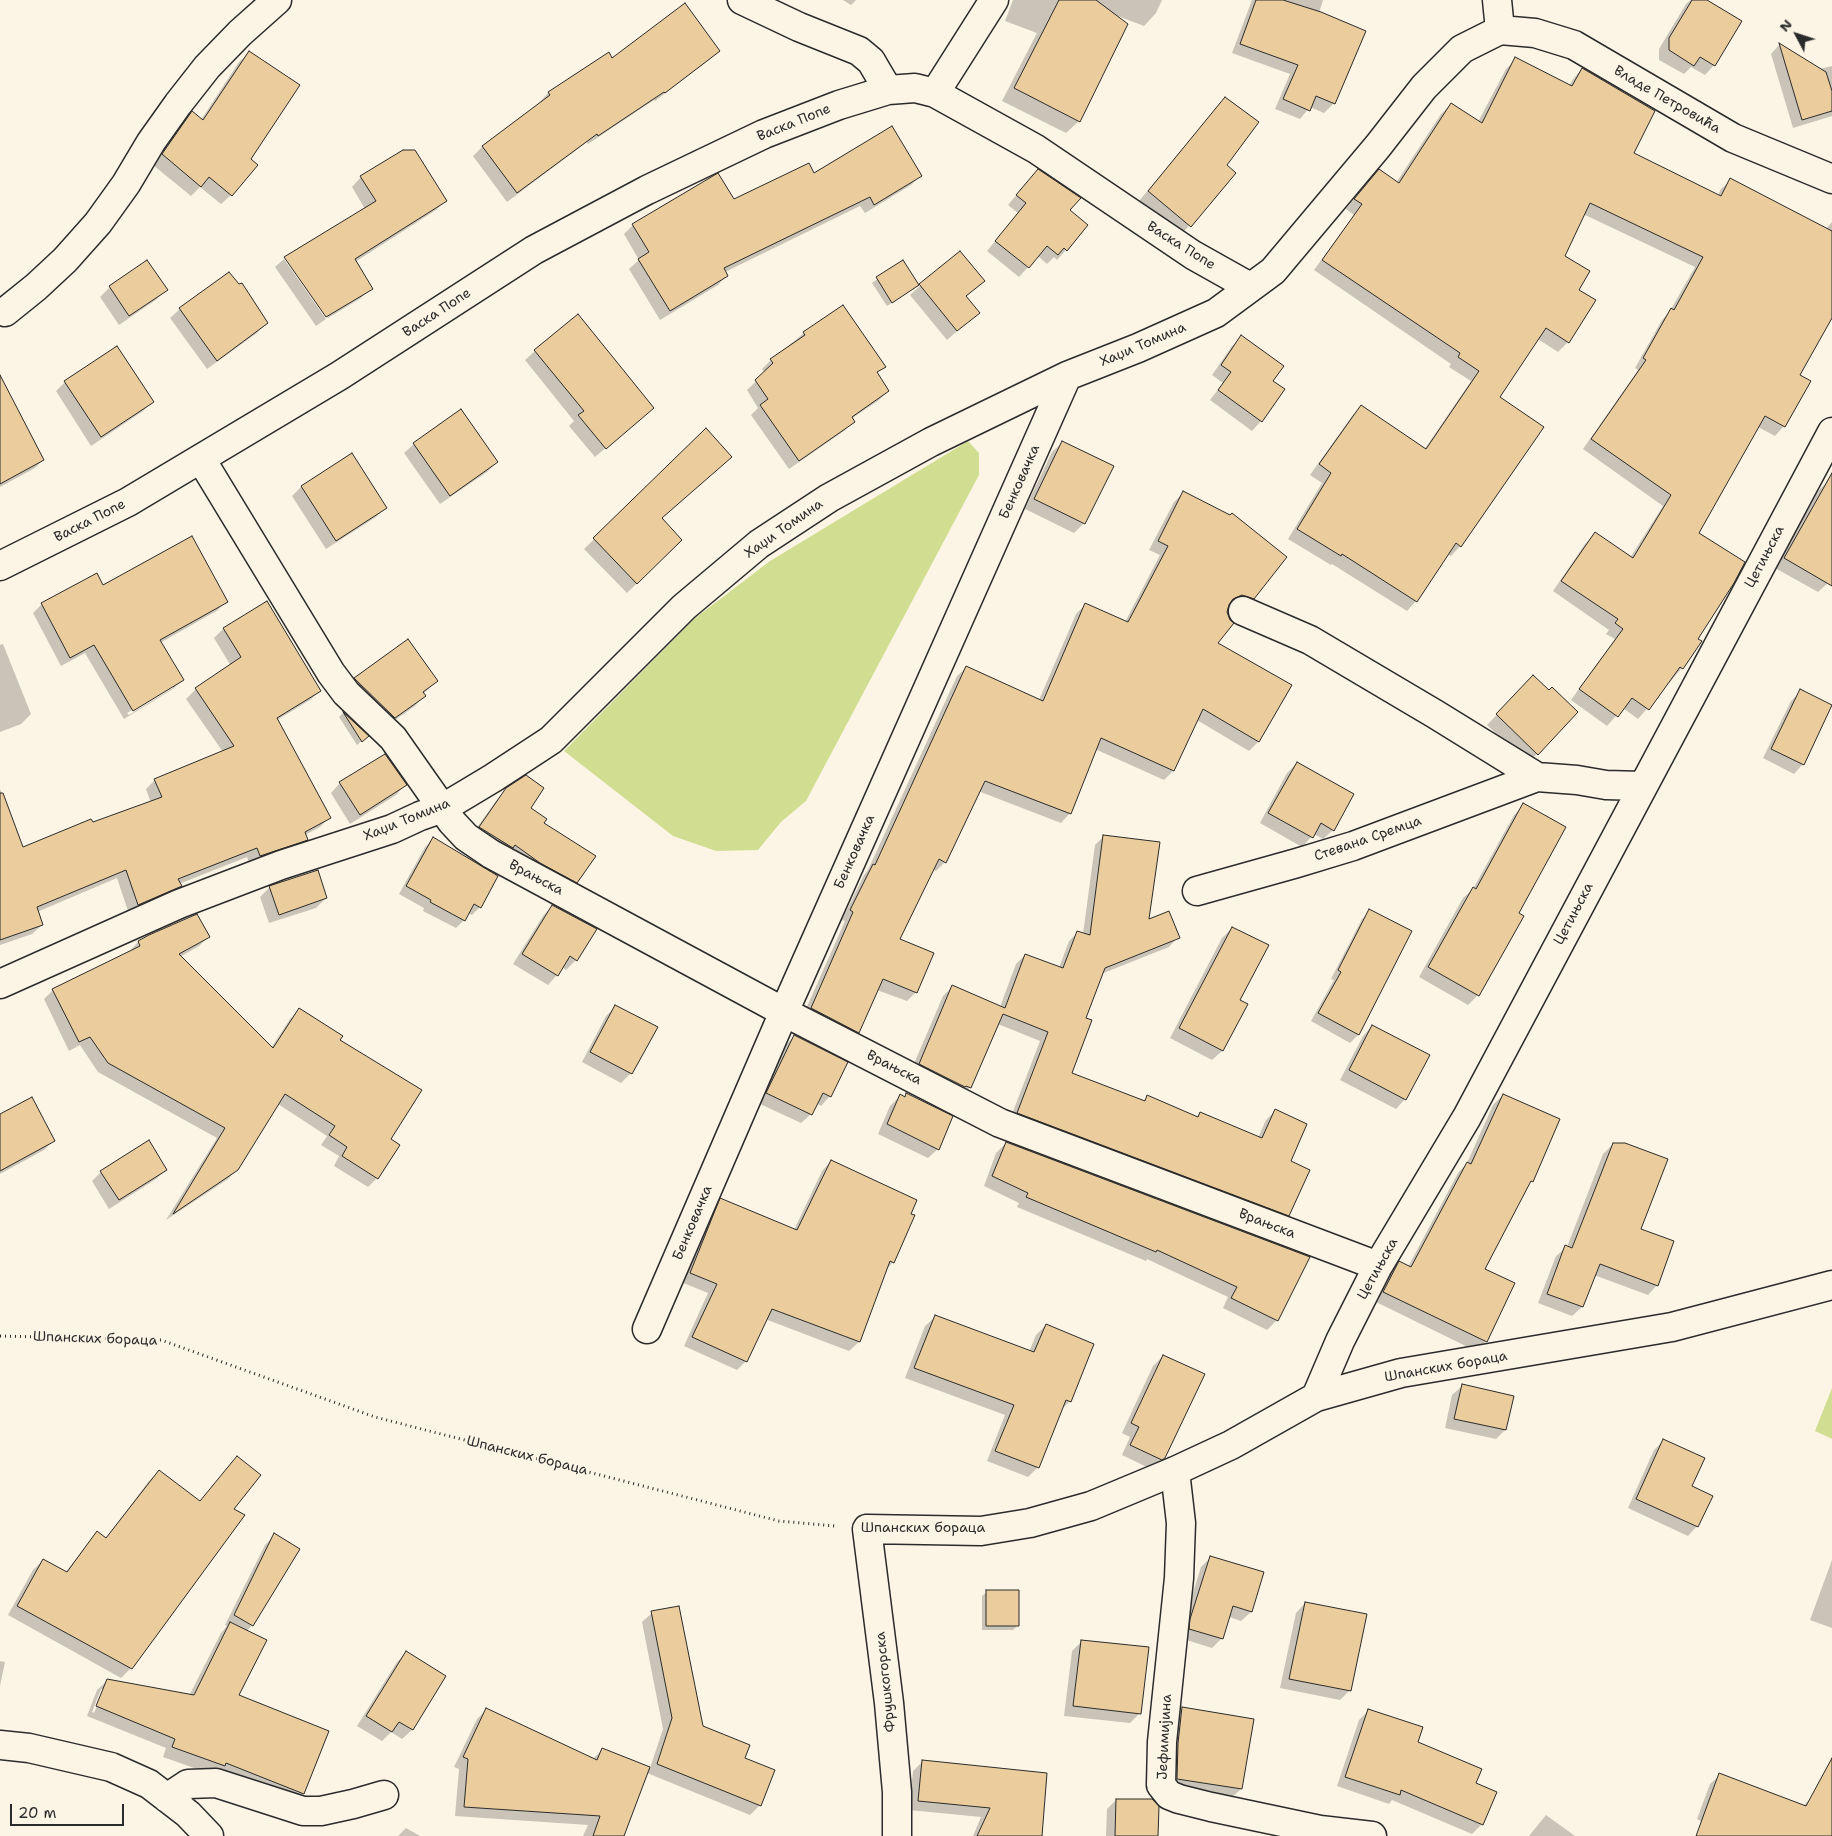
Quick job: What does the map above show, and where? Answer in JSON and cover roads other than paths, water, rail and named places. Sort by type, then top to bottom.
[{"type":"street","points":[[5,312],[65,260],[98,223],[126,184],[151,142],[207,67],[240,33],[277,0]]},
{"type":"street","points":[[742,0],[799,27],[859,51],[871,62],[888,90]]},
{"type":"street","points":[[935,92],[994,0]]},
{"type":"street","points":[[1497,0],[1500,30]]},
{"type":"street","name":"Владе Петровића","points":[[1500,30],[1535,33],[1574,45],[1733,138],[1832,178]]},
{"type":"street","name":"Хаџи Томина","points":[[0,984],[179,904],[281,865],[392,829],[443,808],[551,740],[684,608],[759,544],[829,498],[906,456],[1067,376],[1216,314],[1273,271],[1378,146],[1424,87],[1462,49],[1500,30]]},
{"type":"street","name":"Васка Попе","points":[[0,566],[128,502],[201,459],[339,376],[534,250],[647,190],[764,134],[839,105],[888,90],[915,88],[935,92],[1036,149],[1193,255],[1250,287]]},
{"type":"street","name":"Бенковачка","points":[[647,1329],[784,1012],[1067,376]]},
{"type":"street","name":"Цетињска","points":[[1316,1397],[1340,1341],[1378,1266],[1466,1117],[1832,432]]},
{"type":"street","name":"Врањска","points":[[201,459],[331,673],[346,693],[393,738],[452,822],[466,837],[491,854],[784,1012],[1000,1123],[1378,1266]]},
{"type":"street","name":"Стевана Сремца","points":[[1243,611],[1310,640],[1435,714],[1537,778]]},
{"type":"street","name":"Стевана Сремца","points":[[1197,891],[1353,846],[1537,778],[1576,780],[1606,785],[1642,786]]},
{"type":"street","name":"Шпанских бораца","points":[[867,1529],[981,1531],[1030,1523],[1091,1506],[1175,1470],[1231,1445],[1316,1397],[1401,1373],[1672,1327],[1832,1285]]},
{"type":"street","name":"Јефимијина","points":[[1175,1470],[1181,1523],[1179,1578],[1162,1742],[1161,1785],[1169,1795],[1211,1807],[1320,1830],[1372,1836]]},
{"type":"street","name":"Фрушкогорска","points":[[867,1529],[890,1703],[897,1792],[897,1836]]},
{"type":"street","points":[[0,1745],[29,1748],[111,1767],[149,1784],[188,1814],[209,1836]]},
{"type":"street","points":[[167,1798],[188,1784],[216,1783],[303,1811],[321,1811],[384,1795]]}]
